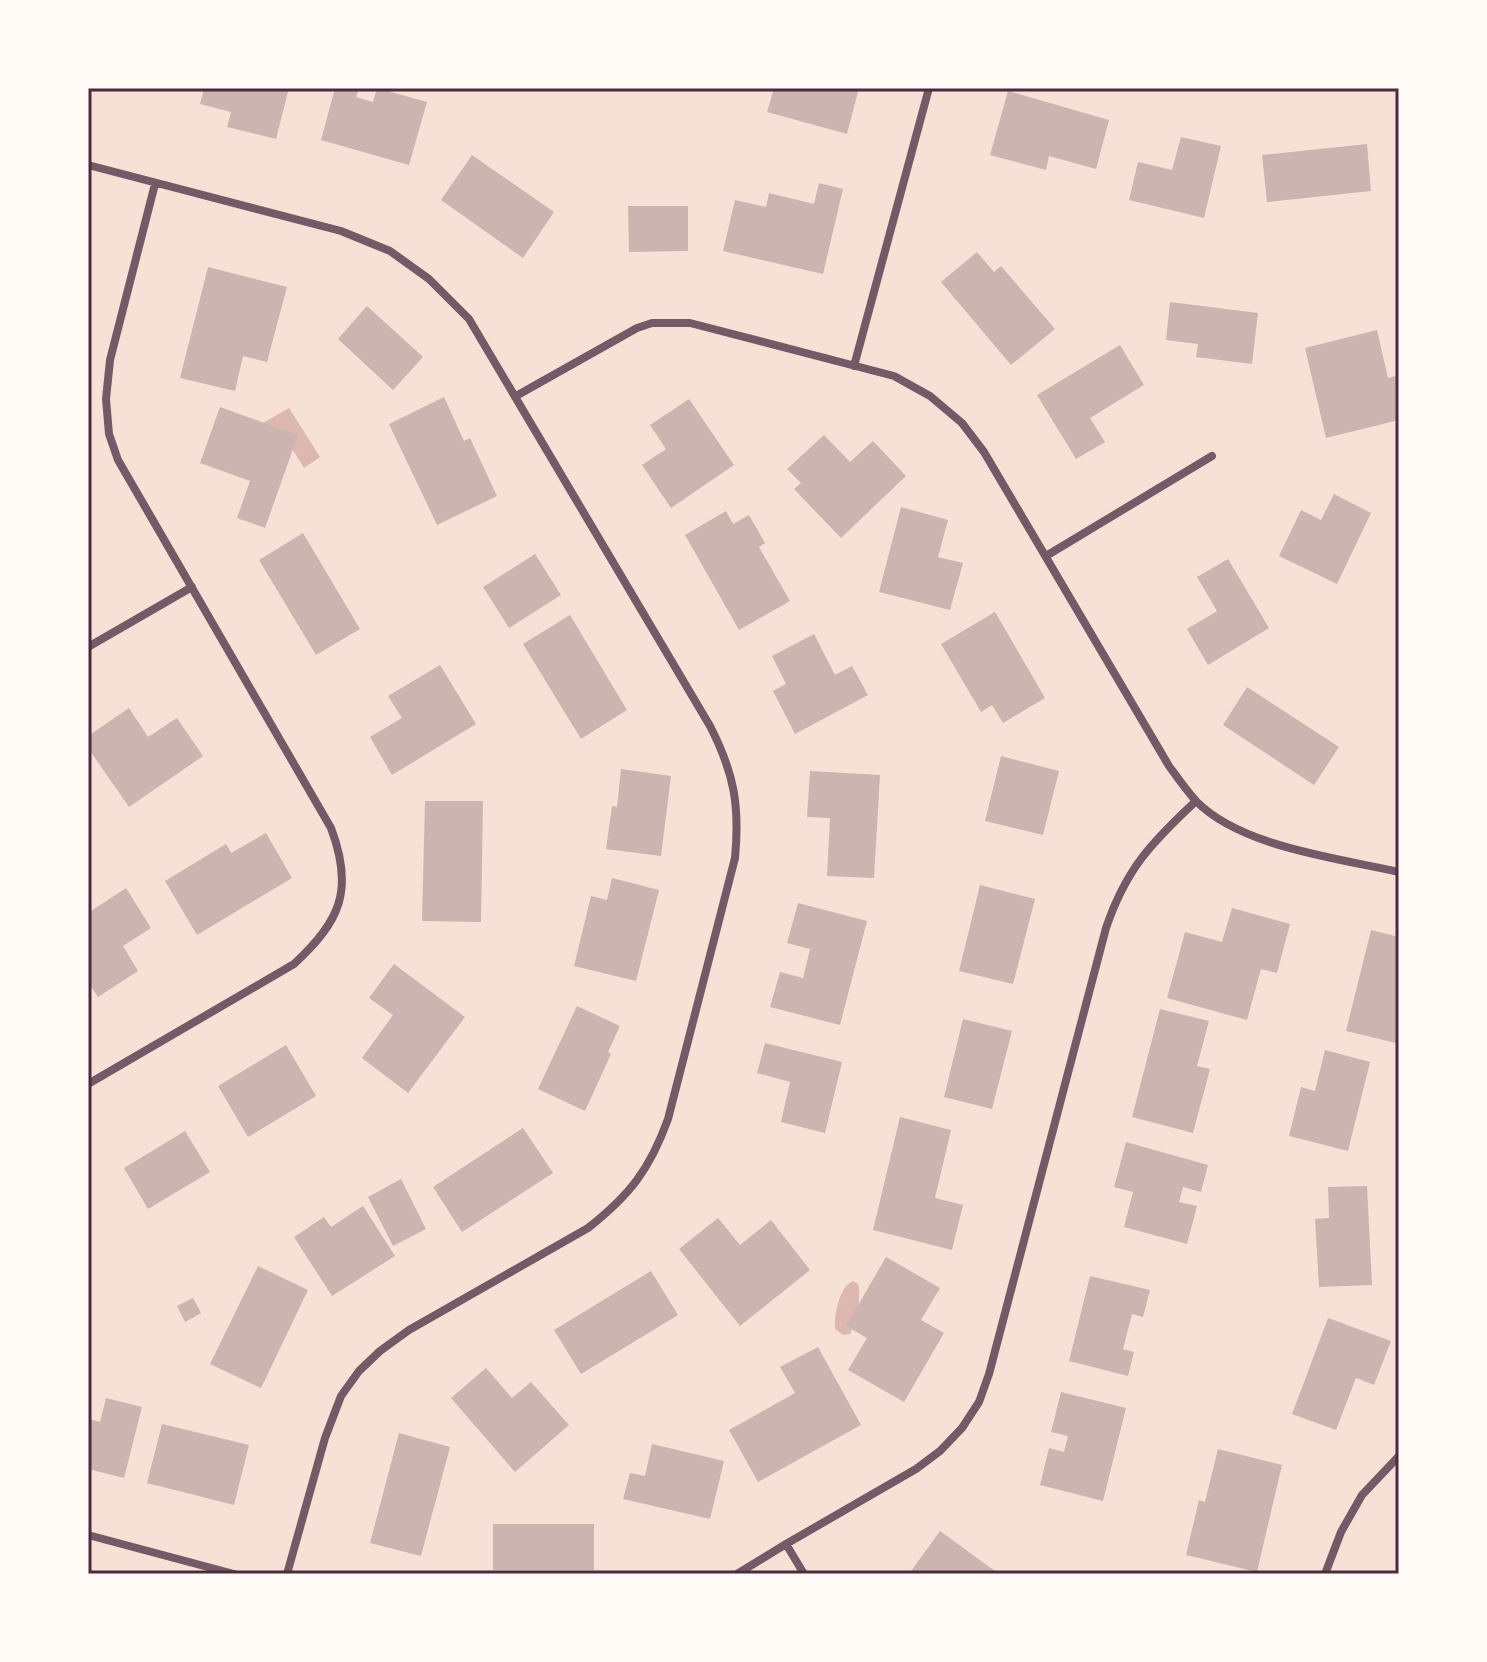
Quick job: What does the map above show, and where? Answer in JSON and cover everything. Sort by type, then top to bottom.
[{"type":"street","points":[[854,366],[929,88]]},
{"type":"street","points":[[88,165],[341,231],[390,251],[429,279],[469,319],[516,396],[725,756],[735,789],[738,822],[735,858],[668,1119],[656,1152],[638,1181],[613,1208],[588,1228],[409,1330],[359,1371],[341,1396],[325,1438],[287,1574]]},
{"type":"street","points":[[88,1084],[294,964],[318,942],[334,916],[342,889],[342,857],[331,828],[118,460],[109,434],[106,399],[110,360],[155,184]]},
{"type":"street","points":[[516,396],[637,328],[667,321],[690,323],[894,376],[930,396],[962,423],[984,452],[1169,766],[1196,801],[1230,826],[1268,841],[1399,872]]},
{"type":"street","points":[[1046,556],[1212,456]]},
{"type":"street","points":[[88,647],[192,587]]},
{"type":"street","points":[[737,1574],[916,1469],[940,1451],[962,1428],[979,1402],[1117,896],[1136,862],[1160,834],[1196,801]]},
{"type":"street","points":[[1325,1574],[1341,1532],[1362,1495],[1399,1456]]},
{"type":"street","points":[[88,1535],[234,1574]]},
{"type":"street","points":[[786,1544],[804,1574]]},
{"type":"shaded area","points":[[289,408],[320,457],[304,468],[289,444],[258,426]]},
{"type":"shaded area","points":[[853,1281],[858,1284],[858,1309],[850,1334],[843,1335],[835,1329],[837,1309],[844,1289]]},
{"type":"building","points":[[204,88],[289,88],[276,139],[227,127],[231,112],[200,104]]},
{"type":"building","points":[[335,88],[359,88],[356,97],[373,102],[377,88],[427,102],[409,165],[321,140]]},
{"type":"building","points":[[774,88],[859,88],[847,134],[767,112]]},
{"type":"building","points":[[1008,91],[1109,120],[1096,169],[1049,156],[1046,170],[990,155]]},
{"type":"building","points":[[1181,137],[1221,146],[1204,218],[1129,200],[1138,162],[1172,170]]},
{"type":"building","points":[[1367,144],[1371,191],[1267,202],[1262,155]]},
{"type":"building","points":[[472,155],[554,212],[523,258],[441,200]]},
{"type":"building","points":[[819,183],[843,189],[823,274],[723,251],[735,200],[766,207],[769,193],[814,204]]},
{"type":"building","points":[[628,206],[688,206],[688,251],[629,252]]},
{"type":"building","points":[[977,252],[994,272],[1001,266],[1055,329],[1011,365],[941,282]]},
{"type":"building","points":[[208,267],[287,287],[267,362],[243,356],[235,391],[180,378]]},
{"type":"building","points":[[1170,302],[1258,313],[1252,364],[1196,357],[1198,344],[1166,340]]},
{"type":"building","points":[[367,306],[423,357],[393,390],[338,339]]},
{"type":"building","points":[[1377,330],[1388,378],[1399,375],[1399,420],[1326,438],[1305,348]]},
{"type":"building","points":[[1120,345],[1144,385],[1090,418],[1105,442],[1076,459],[1037,395]]},
{"type":"building","points":[[444,397],[464,441],[470,438],[497,496],[437,525],[389,424]]},
{"type":"building","points":[[689,399],[734,465],[671,508],[642,465],[666,449],[650,425]]},
{"type":"building","points":[[220,407],[298,435],[265,528],[237,518],[250,481],[200,463]]},
{"type":"building","points":[[824,435],[850,462],[873,441],[906,476],[841,538],[794,489],[801,483],[787,469]]},
{"type":"building","points":[[1334,494],[1371,513],[1337,584],[1279,556],[1301,510],[1321,520]]},
{"type":"building","points":[[901,507],[948,520],[938,557],[963,563],[950,610],[879,592]]},
{"type":"building","points":[[726,511],[733,524],[749,515],[765,543],[759,547],[790,601],[739,630],[685,535]]},
{"type":"building","points":[[303,533],[360,629],[316,655],[259,560]]},
{"type":"building","points":[[535,554],[561,595],[509,628],[483,587]]},
{"type":"building","points":[[1228,559],[1269,628],[1208,665],[1187,629],[1217,611],[1197,577]]},
{"type":"building","points":[[995,612],[1045,698],[1003,723],[992,705],[981,712],[941,644]]},
{"type":"building","points":[[570,615],[627,710],[581,739],[523,644]]},
{"type":"building","points":[[814,634],[835,675],[852,666],[868,695],[795,734],[773,691],[786,684],[772,656]]},
{"type":"building","points":[[440,665],[476,724],[392,775],[370,737],[402,718],[388,696]]},
{"type":"building","points":[[1247,687],[1339,747],[1314,785],[1223,725]]},
{"type":"building","points":[[129,708],[148,737],[177,718],[203,756],[129,807],[88,748],[88,736]]},
{"type":"building","points":[[1001,756],[1059,771],[1043,835],[985,821]]},
{"type":"building","points":[[621,769],[671,776],[661,856],[606,849],[612,806],[617,807]]},
{"type":"building","points":[[810,771],[880,775],[874,878],[827,876],[830,818],[807,817]]},
{"type":"building","points":[[425,801],[483,801],[481,922],[422,921]]},
{"type":"building","points":[[266,833],[292,878],[197,935],[165,881],[226,844],[231,853]]},
{"type":"building","points":[[612,878],[659,890],[636,981],[574,966],[591,896],[607,900]]},
{"type":"building","points":[[980,885],[1035,899],[1013,984],[959,971]]},
{"type":"building","points":[[126,888],[151,928],[123,946],[138,971],[98,997],[88,982],[88,913]]},
{"type":"building","points":[[798,903],[867,921],[840,1025],[770,1007],[780,972],[803,978],[810,949],[787,943]]},
{"type":"building","points":[[1232,908],[1290,924],[1277,973],[1261,969],[1247,1020],[1167,998],[1185,932],[1222,942]]},
{"type":"building","points":[[1371,930],[1399,937],[1399,1033],[1396,1043],[1346,1031]]},
{"type":"building","points":[[394,964],[465,1017],[408,1093],[362,1058],[393,1015],[369,998]]},
{"type":"building","points":[[577,1006],[620,1026],[585,1111],[538,1089]]},
{"type":"building","points":[[1160,1009],[1209,1021],[1197,1066],[1210,1069],[1193,1133],[1132,1117]]},
{"type":"building","points":[[963,1019],[1012,1031],[992,1109],[944,1097]]},
{"type":"building","points":[[765,1043],[842,1062],[825,1133],[781,1122],[790,1082],[757,1073]]},
{"type":"building","points":[[286,1045],[316,1096],[248,1137],[218,1086]]},
{"type":"building","points":[[1325,1050],[1370,1062],[1348,1151],[1289,1136],[1301,1087],[1315,1091]]},
{"type":"building","points":[[900,1117],[951,1130],[935,1198],[963,1205],[952,1250],[873,1230]]},
{"type":"building","points":[[523,1128],[553,1173],[462,1232],[433,1187]]},
{"type":"building","points":[[185,1131],[210,1172],[148,1209],[124,1168]]},
{"type":"building","points":[[1126,1142],[1208,1165],[1201,1192],[1183,1187],[1179,1202],[1197,1206],[1187,1244],[1124,1227],[1133,1192],[1114,1187]]},
{"type":"building","points":[[401,1179],[426,1229],[393,1246],[368,1197]]},
{"type":"building","points":[[1367,1186],[1372,1285],[1319,1287],[1315,1219],[1329,1218],[1328,1187]]},
{"type":"building","points":[[363,1206],[395,1256],[332,1296],[294,1237],[324,1217],[331,1227]]},
{"type":"building","points":[[718,1218],[740,1245],[771,1220],[810,1270],[740,1326],[679,1249]]},
{"type":"building","points":[[886,1257],[940,1288],[921,1320],[944,1333],[904,1402],[848,1370],[867,1338],[846,1326]]},
{"type":"building","points":[[258,1266],[308,1290],[261,1388],[210,1364]]},
{"type":"building","points":[[651,1271],[678,1315],[581,1374],[554,1330]]},
{"type":"building","points":[[1090,1276],[1150,1290],[1143,1317],[1132,1314],[1123,1349],[1134,1352],[1128,1376],[1069,1361]]},
{"type":"building","points":[[193,1298],[201,1313],[185,1322],[177,1306]]},
{"type":"building","points":[[1328,1318],[1391,1341],[1374,1385],[1356,1378],[1336,1430],[1292,1414]]},
{"type":"building","points":[[818,1347],[861,1425],[758,1482],[729,1430],[795,1393],[780,1367]]},
{"type":"building","points":[[486,1368],[512,1398],[531,1382],[569,1425],[515,1472],[451,1398]]},
{"type":"building","points":[[1061,1392],[1126,1408],[1103,1501],[1040,1485],[1049,1448],[1064,1452],[1068,1436],[1051,1432]]},
{"type":"building","points":[[106,1398],[142,1407],[124,1478],[88,1469],[88,1419],[100,1422]]},
{"type":"building","points":[[162,1424],[249,1445],[234,1505],[147,1483]]},
{"type":"building","points":[[399,1433],[450,1447],[421,1556],[370,1543]]},
{"type":"building","points":[[652,1444],[724,1461],[710,1519],[623,1499],[630,1473],[645,1476]]},
{"type":"building","points":[[1218,1449],[1282,1465],[1257,1572],[1186,1555],[1199,1500],[1205,1502]]},
{"type":"building","points":[[493,1524],[594,1524],[594,1570],[493,1570]]},
{"type":"building","points":[[940,1531],[999,1574],[909,1574]]}]
